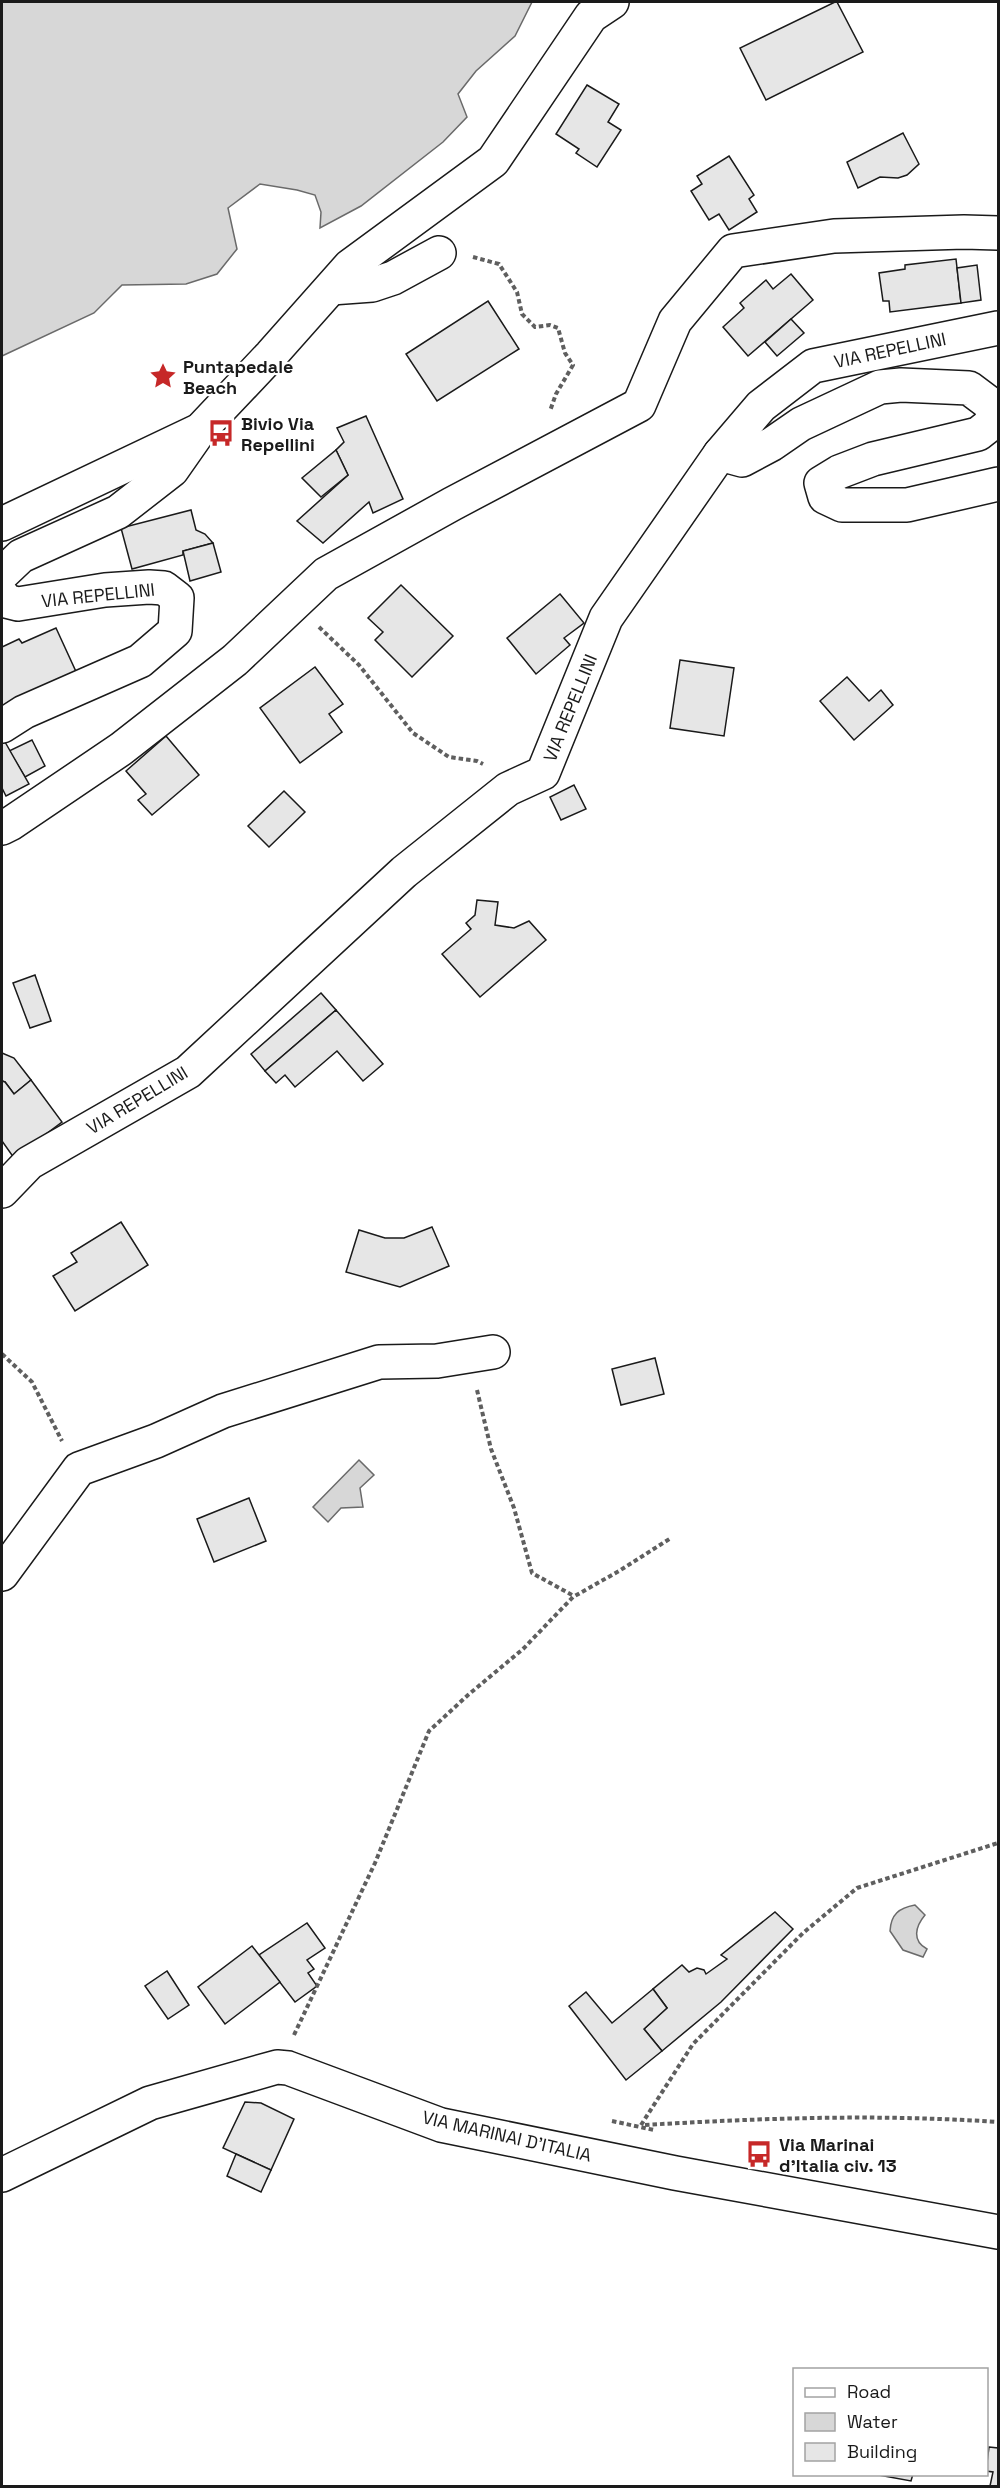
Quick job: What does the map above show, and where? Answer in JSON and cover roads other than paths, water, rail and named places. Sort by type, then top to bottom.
[{"type":"street","points":[[2,574],[21,556],[118,512],[172,470],[200,430],[350,266],[493,161],[591,16],[612,2]]},
{"type":"street","points":[[2,828],[121,749],[235,660],[326,574],[639,405],[675,321],[733,251],[834,236],[999,233]]},
{"type":"street","points":[[331,288],[372,285],[393,279],[439,253]]},
{"type":"street","name":"VIA REPELLINI","points":[[2,1191],[28,1163],[188,1072],[405,872],[508,789],[543,773],[606,618],[720,454],[761,406],[813,366],[999,328]]},
{"type":"street","points":[[720,454],[742,460],[772,444],[801,424],[880,387],[901,385],[969,388],[989,403],[996,420],[978,434],[903,450],[839,472],[821,483],[825,496],[842,505],[907,505],[999,484]]},
{"type":"street","points":[[2,524],[200,430]]},
{"type":"street","name":"VIA REPELLINI","points":[[2,595],[6,601],[18,604],[105,590],[149,587],[165,588],[177,598],[175,631],[140,661],[24,712],[2,726]]},
{"type":"street","points":[[2,1574],[79,1469],[156,1441],[223,1411],[379,1362],[437,1361],[481,1354]]},
{"type":"street","name":"VIA MARINAI D'ITALIA","points":[[2,2175],[150,2103],[277,2067],[288,2068],[441,2125],[675,2174],[999,2232]]},
{"type":"water","points":[[2,2],[532,2],[515,36],[476,71],[458,94],[467,117],[443,142],[361,206],[320,228],[321,212],[315,195],[260,184],[228,208],[237,249],[217,274],[186,284],[122,285],[94,313],[2,356]]},
{"type":"water","points":[[359,1460],[374,1475],[360,1488],[363,1507],[341,1508],[328,1522],[313,1507]]},
{"type":"water","points":[[915,1905],[925,1915],[917,1929],[919,1942],[927,1949],[923,1957],[903,1950],[890,1931],[894,1916],[904,1908]]},
{"type":"place","name":"Puntapedale Beach","points":[[163,376]]},
{"type":"place","name":"Bivio Via Repellini","points":[[221,433]]},
{"type":"place","name":"Via Marinai d'Italia civ. 13","points":[[759,2154]]}]
